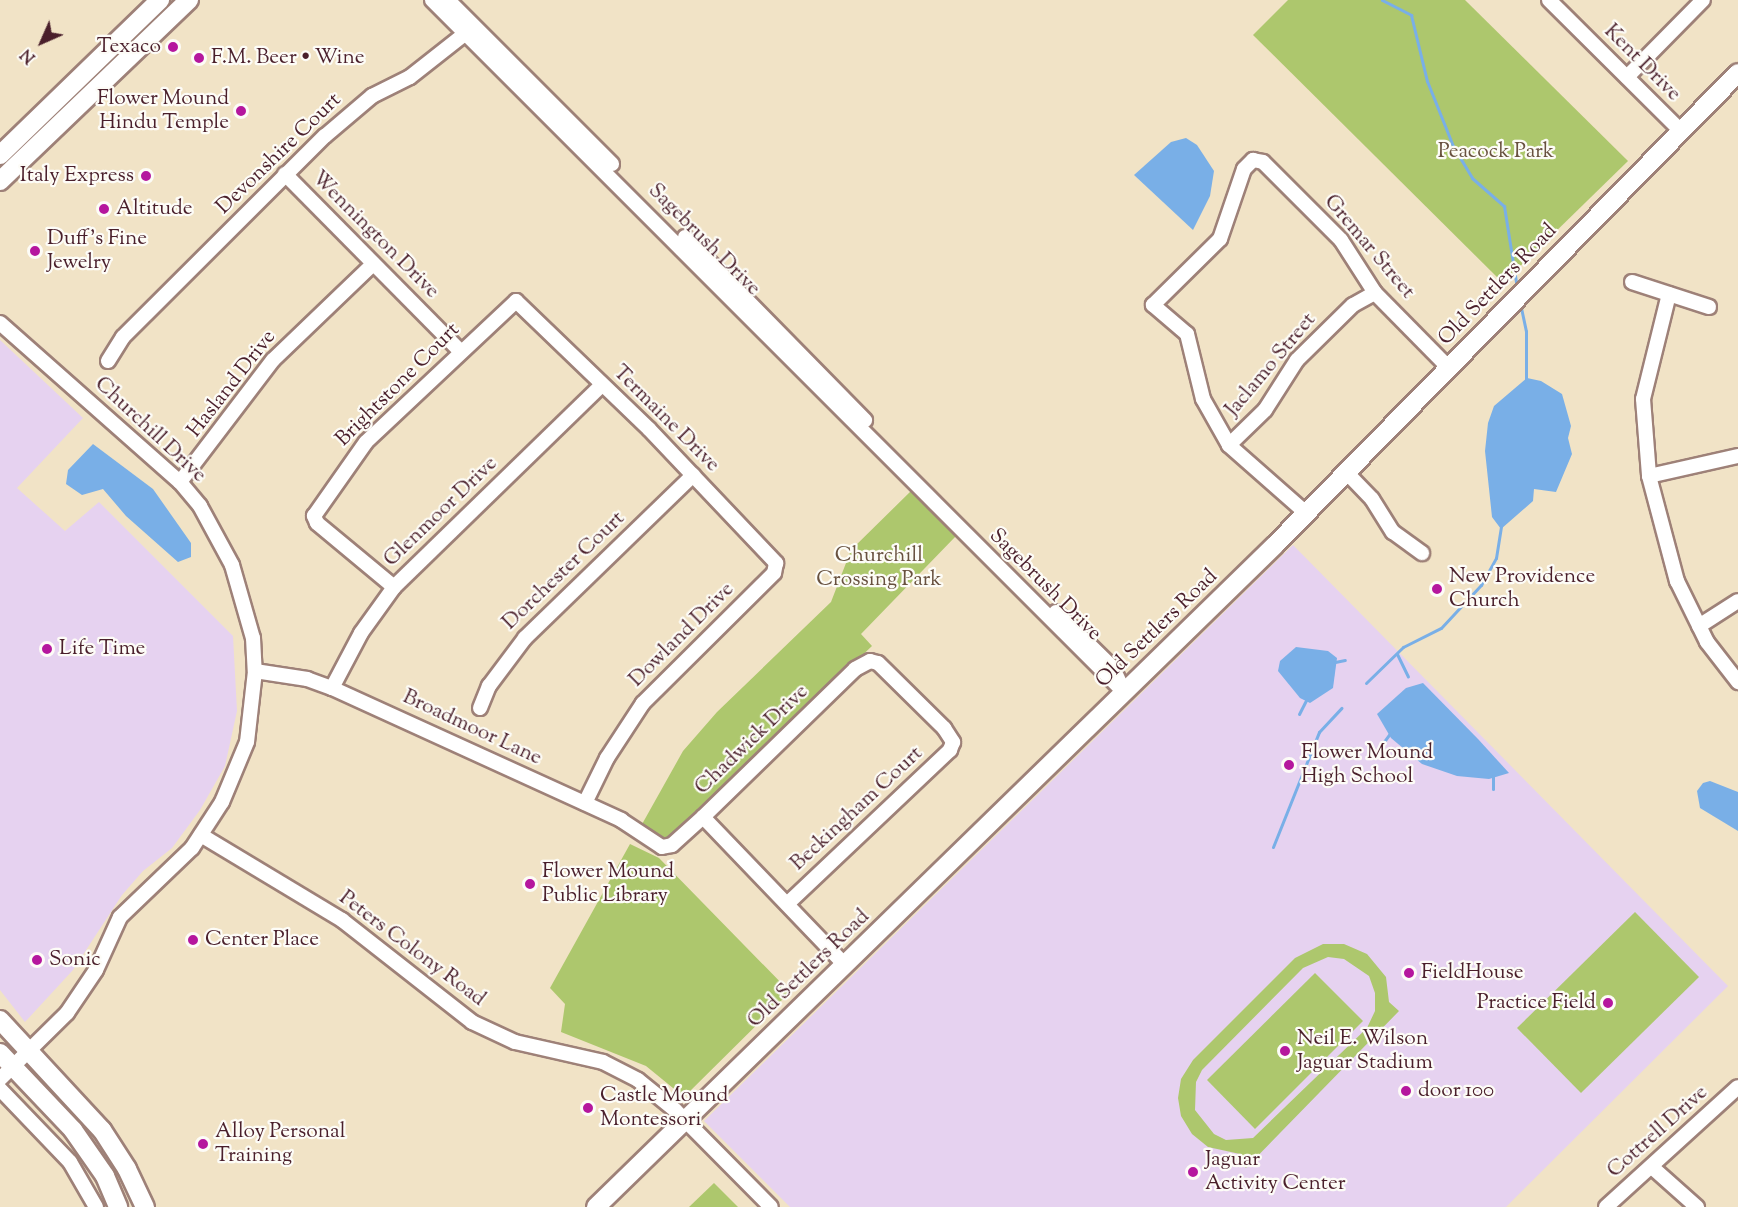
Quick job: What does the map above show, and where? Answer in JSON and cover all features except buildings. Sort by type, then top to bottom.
[{"type":"main road","points":[[0,155],[160,0]]},
{"type":"main road","points":[[0,181],[189,0]]},
{"type":"main road","points":[[116,43],[128,58]]},
{"type":"main road","name":"Old Settlers Road","points":[[596,1207],[1306,513],[1738,73]]},
{"type":"main road","points":[[0,1020],[102,1130],[127,1169],[145,1207]]},
{"type":"main road","points":[[0,1053],[6,1073],[73,1130],[105,1176],[118,1207]]},
{"type":"street","name":"Sagebrush Drive","points":[[432,0],[470,29]]},
{"type":"street","name":"Sagebrush Drive","points":[[448,0],[470,29],[862,424],[1113,668],[1124,692]]},
{"type":"street","name":"Kent Drive","points":[[1549,0],[1681,131]]},
{"type":"street","points":[[1627,77],[1703,0]]},
{"type":"street","name":"Devonshire Court","points":[[108,361],[123,337],[285,174],[357,109],[410,77],[470,29]]},
{"type":"street","name":"Gremar Street","points":[[1229,445],[1203,399],[1187,334],[1153,305],[1220,239],[1244,169],[1253,160],[1263,162],[1341,240],[1375,293],[1449,368]]},
{"type":"street","name":"Wennington Drive","points":[[285,174],[460,351]]},
{"type":"street","name":"Hasland Drive","points":[[180,482],[273,360],[373,264]]},
{"type":"street","points":[[1632,282],[1709,307]]},
{"type":"street","name":"Jaclamo Street","points":[[1229,445],[1265,410],[1297,360],[1353,305],[1375,293]]},
{"type":"street","points":[[1669,294],[1643,399],[1649,476],[1666,548],[1699,626],[1738,682]]},
{"type":"street","name":"Brightstone Court","points":[[394,587],[317,523],[314,516],[366,442],[460,351],[516,301],[523,308]]},
{"type":"street","name":"Termaine Drive","points":[[523,308],[693,475],[776,563]]},
{"type":"street","name":"Churchill Drive","points":[[0,322],[180,482],[200,506],[232,565],[253,638],[255,671],[247,742],[222,802],[201,835],[120,917],[89,982],[67,1013],[6,1073]]},
{"type":"street","name":"Glenmoor Drive","points":[[332,688],[361,633],[394,587],[602,385]]},
{"type":"street","points":[[1229,445],[1306,513]]},
{"type":"street","points":[[1649,476],[1738,456]]},
{"type":"street","points":[[1346,472],[1372,499],[1393,532],[1422,553]]},
{"type":"street","name":"Dorchester Court","points":[[480,708],[494,679],[525,638],[693,475]]},
{"type":"street","name":"Dowland Drive","points":[[585,803],[607,758],[643,703],[774,573],[776,563]]},
{"type":"street","points":[[1699,626],[1738,601]]},
{"type":"street","name":"Beckingham Court","points":[[787,904],[950,750],[953,742],[944,728],[878,663],[870,661]]},
{"type":"street","name":"Chadwick Drive","points":[[662,848],[672,845],[855,669],[870,661]]},
{"type":"street","name":"Broadmoor Lane","points":[[255,671],[307,679],[332,688],[585,803],[630,825],[662,848]]},
{"type":"street","points":[[703,817],[845,964]]},
{"type":"street","name":"Peters Colony Road","points":[[201,835],[342,920],[472,1022],[515,1042],[588,1058],[616,1068],[651,1089],[686,1120],[771,1207]]},
{"type":"street","name":"Cottrell Drive","points":[[1606,1207],[1653,1168],[1738,1087]]},
{"type":"street","points":[[0,1089],[69,1162],[96,1207]]},
{"type":"street","points":[[1653,1168],[1697,1207]]},
{"type":"shaded area","points":[[0,340],[83,418],[17,488],[65,531],[99,502],[233,636],[237,711],[225,766],[200,810],[172,848],[143,871],[122,895],[73,970],[25,1022],[0,990]]},
{"type":"shaded area","name":"Flower Mound High School","points":[[1293,545],[1728,986],[1506,1207],[790,1207],[704,1121]]},
{"type":"green space","name":"Peacock Park","points":[[1288,0],[1465,0],[1628,161],[1503,283],[1253,35]]},
{"type":"green space","name":"Churchill Crossing Park","points":[[911,491],[956,536],[861,634],[872,646],[665,843],[641,826],[683,751],[717,712],[831,602],[851,550]]},
{"type":"green space","points":[[630,844],[659,858],[790,992],[684,1097],[646,1066],[561,1032],[565,1004],[550,988]]},
{"type":"green space","name":"Practice Field","points":[[1635,912],[1699,977],[1581,1093],[1517,1028]]},
{"type":"green space","points":[[1323,944],[1344,944],[1367,954],[1386,977],[1389,1002],[1399,1011],[1246,1168],[1236,1159],[1240,1154],[1208,1147],[1192,1134],[1181,1116],[1178,1098],[1181,1079],[1193,1060],[1295,958]],"holes":[[[1328,957],[1344,959],[1369,976],[1375,993],[1375,1011],[1367,1028],[1253,1138],[1226,1140],[1214,1134],[1195,1110],[1196,1082],[1202,1070],[1303,968]]]},
{"type":"green space","name":"Neil E. Wilson Jaguar Stadium","points":[[1315,973],[1363,1021],[1255,1129],[1207,1080]]},
{"type":"green space","points":[[714,1183],[738,1207],[689,1207]]},
{"type":"water","points":[[1186,138],[1197,145],[1214,171],[1210,196],[1193,230],[1134,175],[1171,142]]},
{"type":"water","points":[[1527,378],[1541,381],[1562,394],[1571,426],[1568,438],[1572,454],[1556,492],[1534,489],[1533,501],[1501,529],[1492,517],[1485,451],[1488,423],[1494,406]]},
{"type":"water","points":[[93,444],[153,489],[191,543],[191,557],[178,562],[126,516],[103,489],[82,495],[66,484],[68,470]]},
{"type":"water","points":[[1296,647],[1328,651],[1337,658],[1333,688],[1310,703],[1300,698],[1278,671],[1280,661]]},
{"type":"water","points":[[1423,683],[1509,773],[1489,779],[1457,776],[1422,764],[1391,738],[1377,714],[1406,688]]},
{"type":"water","points":[[1710,781],[1738,792],[1738,831],[1700,808],[1697,791],[1703,783]]},
{"type":"waterway","points":[[1382,0],[1411,15],[1427,81],[1453,146],[1472,178],[1504,206],[1517,288]]},
{"type":"waterway","points":[[1520,303],[1526,331],[1526,380]]},
{"type":"waterway","points":[[1366,683],[1403,647],[1441,628],[1481,585],[1496,558],[1501,525]]},
{"type":"waterway","points":[[1397,654],[1408,677]]},
{"type":"waterway","points":[[1335,662],[1345,660]]},
{"type":"waterway","points":[[1299,714],[1306,700]]},
{"type":"waterway","points":[[1273,847],[1319,732],[1341,708]]},
{"type":"waterway","points":[[1383,743],[1391,732]]},
{"type":"waterway","points":[[1493,776],[1493,789]]},
{"type":"place","name":"Texaco","points":[[173,47]]},
{"type":"place","name":"F.M. Beer • Wine","points":[[199,58]]},
{"type":"place","name":"Flower Mound Hindu Temple","points":[[241,111]]},
{"type":"place","name":"Italy Express","points":[[146,176]]},
{"type":"place","name":"Altitude","points":[[104,209]]},
{"type":"place","name":"Duff's Fine Jewelry","points":[[35,251]]},
{"type":"place","name":"New Providence Church","points":[[1437,589]]},
{"type":"place","name":"Life Time","points":[[47,649]]},
{"type":"place","name":"Flower Mound High School","points":[[1289,765]]},
{"type":"place","name":"Flower Mound Public Library","points":[[530,884]]},
{"type":"place","name":"Center Place","points":[[193,940]]},
{"type":"place","name":"Sonic","points":[[37,960]]},
{"type":"place","name":"FieldHouse","points":[[1409,973]]},
{"type":"place","name":"Practice Field","points":[[1608,1003]]},
{"type":"place","name":"Neil E. Wilson Jaguar Stadium","points":[[1285,1051]]},
{"type":"place","name":"door 100","points":[[1406,1091]]},
{"type":"place","name":"Castle Mound Montessori","points":[[588,1108]]},
{"type":"place","name":"Alloy Personal Training","points":[[203,1144]]},
{"type":"place","name":"Jaguar Activity Center","points":[[1193,1172]]}]
